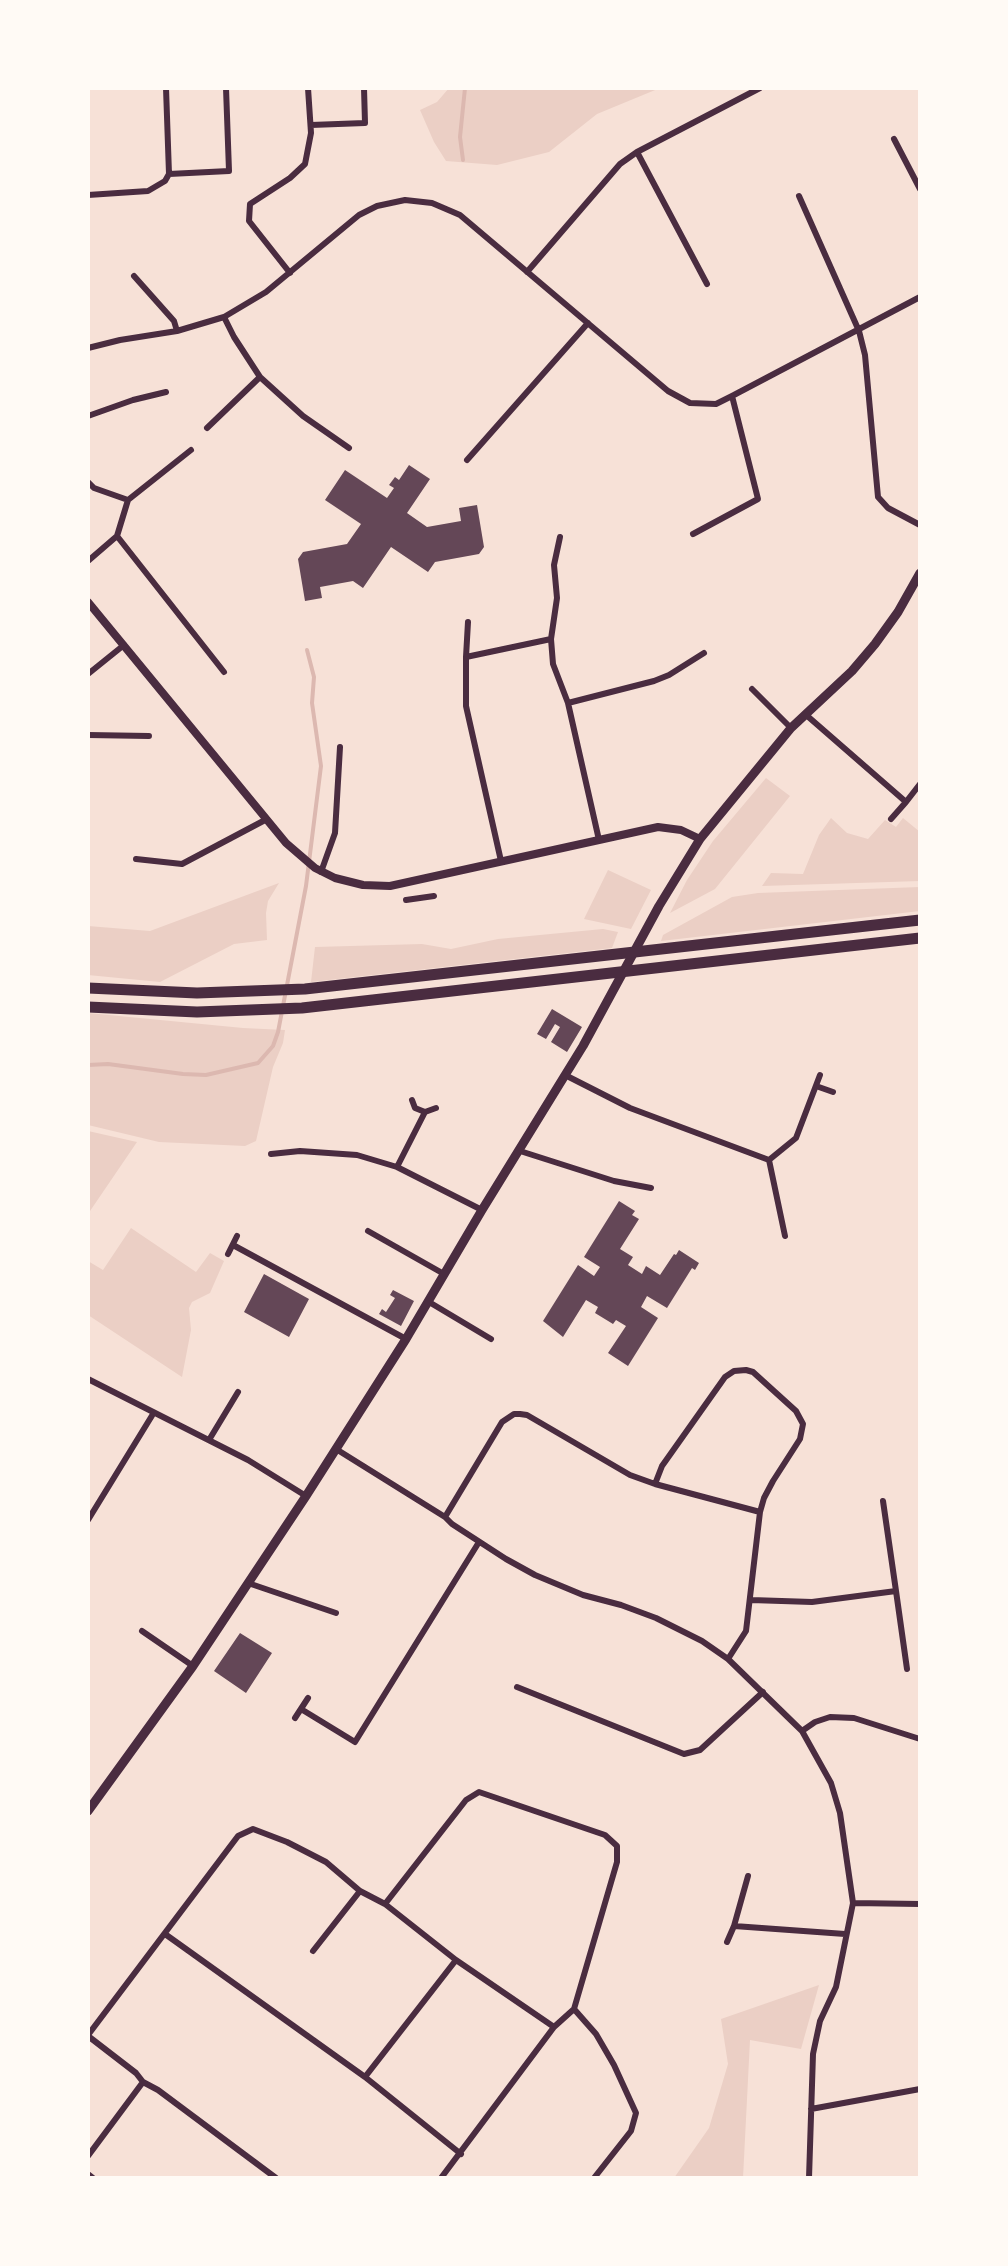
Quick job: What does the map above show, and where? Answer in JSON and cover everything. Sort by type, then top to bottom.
[{"type":"highway","points":[[88,988],[198,993],[305,989],[920,920]]},
{"type":"highway","points":[[88,1008],[197,1012],[302,1008],[920,938]]},
{"type":"main road","points":[[88,1811],[193,1666],[406,1339],[618,985],[658,906],[700,839],[791,728],[875,644],[920,573]]},
{"type":"street","points":[[88,195],[148,191],[166,182],[166,88]]},
{"type":"street","points":[[169,174],[229,171],[226,88]]},
{"type":"street","points":[[290,273],[249,221],[250,204],[304,164],[310,125],[308,88]]},
{"type":"street","points":[[310,125],[365,123],[364,88]]},
{"type":"street","points":[[527,272],[609,174],[637,152],[760,88]]},
{"type":"street","points":[[894,139],[920,188]]},
{"type":"street","points":[[637,152],[707,284]]},
{"type":"street","points":[[799,196],[860,330],[878,497],[888,508],[920,525]]},
{"type":"street","points":[[88,348],[178,332],[224,316],[266,292],[359,215],[376,206],[405,200],[432,203],[460,215],[690,404],[716,404],[920,297]]},
{"type":"street","points":[[134,276],[174,321],[178,332]]},
{"type":"street","points":[[224,316],[260,377],[303,416],[349,448]]},
{"type":"street","points":[[468,460],[588,323]]},
{"type":"street","points":[[207,428],[260,377]]},
{"type":"street","points":[[88,416],[166,392]]},
{"type":"street","points":[[693,534],[758,499],[732,396]]},
{"type":"street","points":[[88,560],[117,536],[128,500],[191,450]]},
{"type":"street","points":[[88,482],[94,488],[128,500]]},
{"type":"street","points":[[117,536],[224,672]]},
{"type":"street","points":[[560,537],[555,556],[557,598],[551,639],[556,676],[568,704],[599,840]]},
{"type":"street","points":[[88,602],[302,858],[318,870],[348,882],[390,886],[658,827],[680,830],[700,839]]},
{"type":"street","points":[[468,622],[466,706],[502,861]]},
{"type":"street","points":[[466,657],[551,639]]},
{"type":"street","points":[[88,674],[124,645]]},
{"type":"street","points":[[568,704],[654,681],[704,653]]},
{"type":"street","points":[[679,654],[686,664]]},
{"type":"street","points":[[752,689],[791,728]]},
{"type":"street","points":[[805,714],[906,802]]},
{"type":"street","points":[[88,735],[149,736]]},
{"type":"street","points":[[318,870],[335,833],[340,747]]},
{"type":"street","points":[[891,819],[920,784]]},
{"type":"street","points":[[136,858],[182,864],[267,819]]},
{"type":"street","points":[[406,900],[430,897],[421,879]]},
{"type":"street","points":[[565,1075],[630,1108],[769,1160]]},
{"type":"street","points":[[769,1160],[796,1138],[820,1076]]},
{"type":"street","points":[[816,1086],[833,1092]]},
{"type":"street","points":[[412,1100],[415,1108],[425,1112],[436,1108]]},
{"type":"street","points":[[397,1167],[425,1112]]},
{"type":"street","points":[[271,1154],[300,1151],[357,1155],[397,1167],[482,1210]]},
{"type":"street","points":[[520,1151],[614,1181],[650,1188]]},
{"type":"street","points":[[769,1160],[785,1236]]},
{"type":"street","points":[[368,1230],[445,1274]]},
{"type":"street","points":[[228,1254],[237,1236]]},
{"type":"street","points":[[232,1245],[406,1339]]},
{"type":"street","points":[[429,1302],[492,1339]]},
{"type":"street","points":[[655,1484],[662,1466],[725,1377],[734,1371],[753,1372],[796,1412],[803,1424],[800,1439],[773,1481],[760,1512],[746,1631],[728,1659]]},
{"type":"street","points":[[88,1379],[248,1460],[306,1496]]},
{"type":"street","points":[[210,1440],[238,1392]]},
{"type":"street","points":[[88,1520],[153,1414]]},
{"type":"street","points":[[445,1517],[502,1422],[514,1414],[528,1415],[630,1476],[760,1512]]},
{"type":"street","points":[[336,1449],[535,1575],[656,1618],[702,1641],[728,1659],[802,1731],[831,1784],[840,1813],[853,1903],[836,1987],[820,2020],[812,2054],[809,2178]]},
{"type":"street","points":[[883,1500],[907,1669]]},
{"type":"street","points":[[300,1709],[355,1742],[478,1542]]},
{"type":"street","points":[[248,1583],[336,1612]]},
{"type":"street","points":[[751,1600],[812,1602],[896,1590]]},
{"type":"street","points":[[142,1631],[193,1666]]},
{"type":"street","points":[[517,1686],[684,1754],[700,1750],[763,1692]]},
{"type":"street","points":[[295,1718],[308,1698]]},
{"type":"street","points":[[802,1731],[830,1717],[854,1718],[920,1739]]},
{"type":"street","points":[[385,1904],[466,1800],[479,1792],[605,1834],[617,1846],[618,1862],[574,2009],[554,2027],[442,2178]]},
{"type":"street","points":[[276,2178],[88,2036],[238,1836],[253,1829],[326,1862],[360,1891],[385,1904],[456,1960],[554,2027]]},
{"type":"street","points":[[727,1942],[748,1876]]},
{"type":"street","points":[[313,1951],[360,1891]]},
{"type":"street","points":[[853,1903],[920,1904]]},
{"type":"street","points":[[734,1926],[845,1934]]},
{"type":"street","points":[[165,1934],[365,2077],[460,2154]]},
{"type":"street","points":[[365,2077],[456,1960]]},
{"type":"street","points":[[574,2009],[596,2034],[636,2113],[631,2131],[594,2178]]},
{"type":"street","points":[[88,2156],[144,2082]]},
{"type":"street","points":[[811,2109],[920,2089]]},
{"type":"shaded area","points":[[449,88],[660,88],[597,114],[549,152],[497,165],[446,161],[434,142],[420,110],[437,102]]},
{"type":"shaded area","points":[[766,778],[790,796],[715,889],[670,913],[713,841]]},
{"type":"shaded area","points":[[831,818],[847,833],[868,839],[885,820],[896,827],[903,818],[920,832],[920,881],[762,886],[771,873],[803,874],[819,835]]},
{"type":"shaded area","points":[[608,870],[651,890],[631,929],[584,919]]},
{"type":"shaded area","points":[[279,883],[268,901],[267,940],[234,944],[160,982],[88,975],[88,926],[150,931]]},
{"type":"shaded area","points":[[920,887],[920,911],[661,941],[663,935],[732,897]]},
{"type":"shaded area","points":[[603,929],[618,932],[612,948],[311,982],[315,947],[422,944],[451,949],[498,939]]},
{"type":"shaded area","points":[[88,1013],[285,1030],[256,1141],[245,1146],[159,1142],[88,1125]]},
{"type":"shaded area","points":[[88,1131],[137,1142],[88,1214]]},
{"type":"shaded area","points":[[131,1228],[196,1272],[210,1253],[224,1261],[210,1293],[192,1302],[189,1308],[191,1330],[182,1377],[88,1315],[88,1261],[103,1270]]},
{"type":"shaded area","points":[[819,1985],[801,2049],[750,2040],[743,2178],[674,2178],[709,2128],[728,2064],[721,2019]]},
{"type":"building","points":[[409,465],[430,479],[407,513],[427,527],[461,521],[459,508],[477,505],[484,547],[479,554],[435,562],[428,572],[391,547],[363,588],[353,581],[320,587],[322,598],[305,601],[298,559],[303,552],[347,544],[361,524],[325,500],[345,470],[387,498],[394,488],[389,485],[395,477],[399,480]]},
{"type":"building","points":[[552,1009],[582,1027],[567,1052],[551,1042],[560,1027],[555,1024],[546,1039],[537,1034]]},
{"type":"building","points":[[619,1201],[635,1211],[632,1215],[639,1219],[620,1249],[633,1257],[628,1265],[642,1274],[646,1266],[660,1275],[679,1250],[699,1263],[667,1308],[647,1296],[641,1307],[658,1318],[628,1366],[608,1353],[626,1326],[616,1320],[613,1324],[595,1313],[598,1307],[586,1300],[563,1337],[543,1321],[578,1265],[594,1276],[600,1267],[584,1257]]},
{"type":"building","points":[[264,1274],[309,1299],[289,1337],[244,1312]]},
{"type":"building","points":[[393,1290],[414,1301],[401,1326],[379,1314],[382,1309],[386,1312],[395,1298],[390,1295]]},
{"type":"building","points":[[240,1633],[272,1653],[246,1693],[214,1671]]},
{"type":"waterway","points":[[463,160],[460,137],[465,88]]},
{"type":"waterway","points":[[88,1065],[206,1075],[258,1063],[273,1046],[306,886],[321,766],[312,703],[314,677],[307,650]]}]
